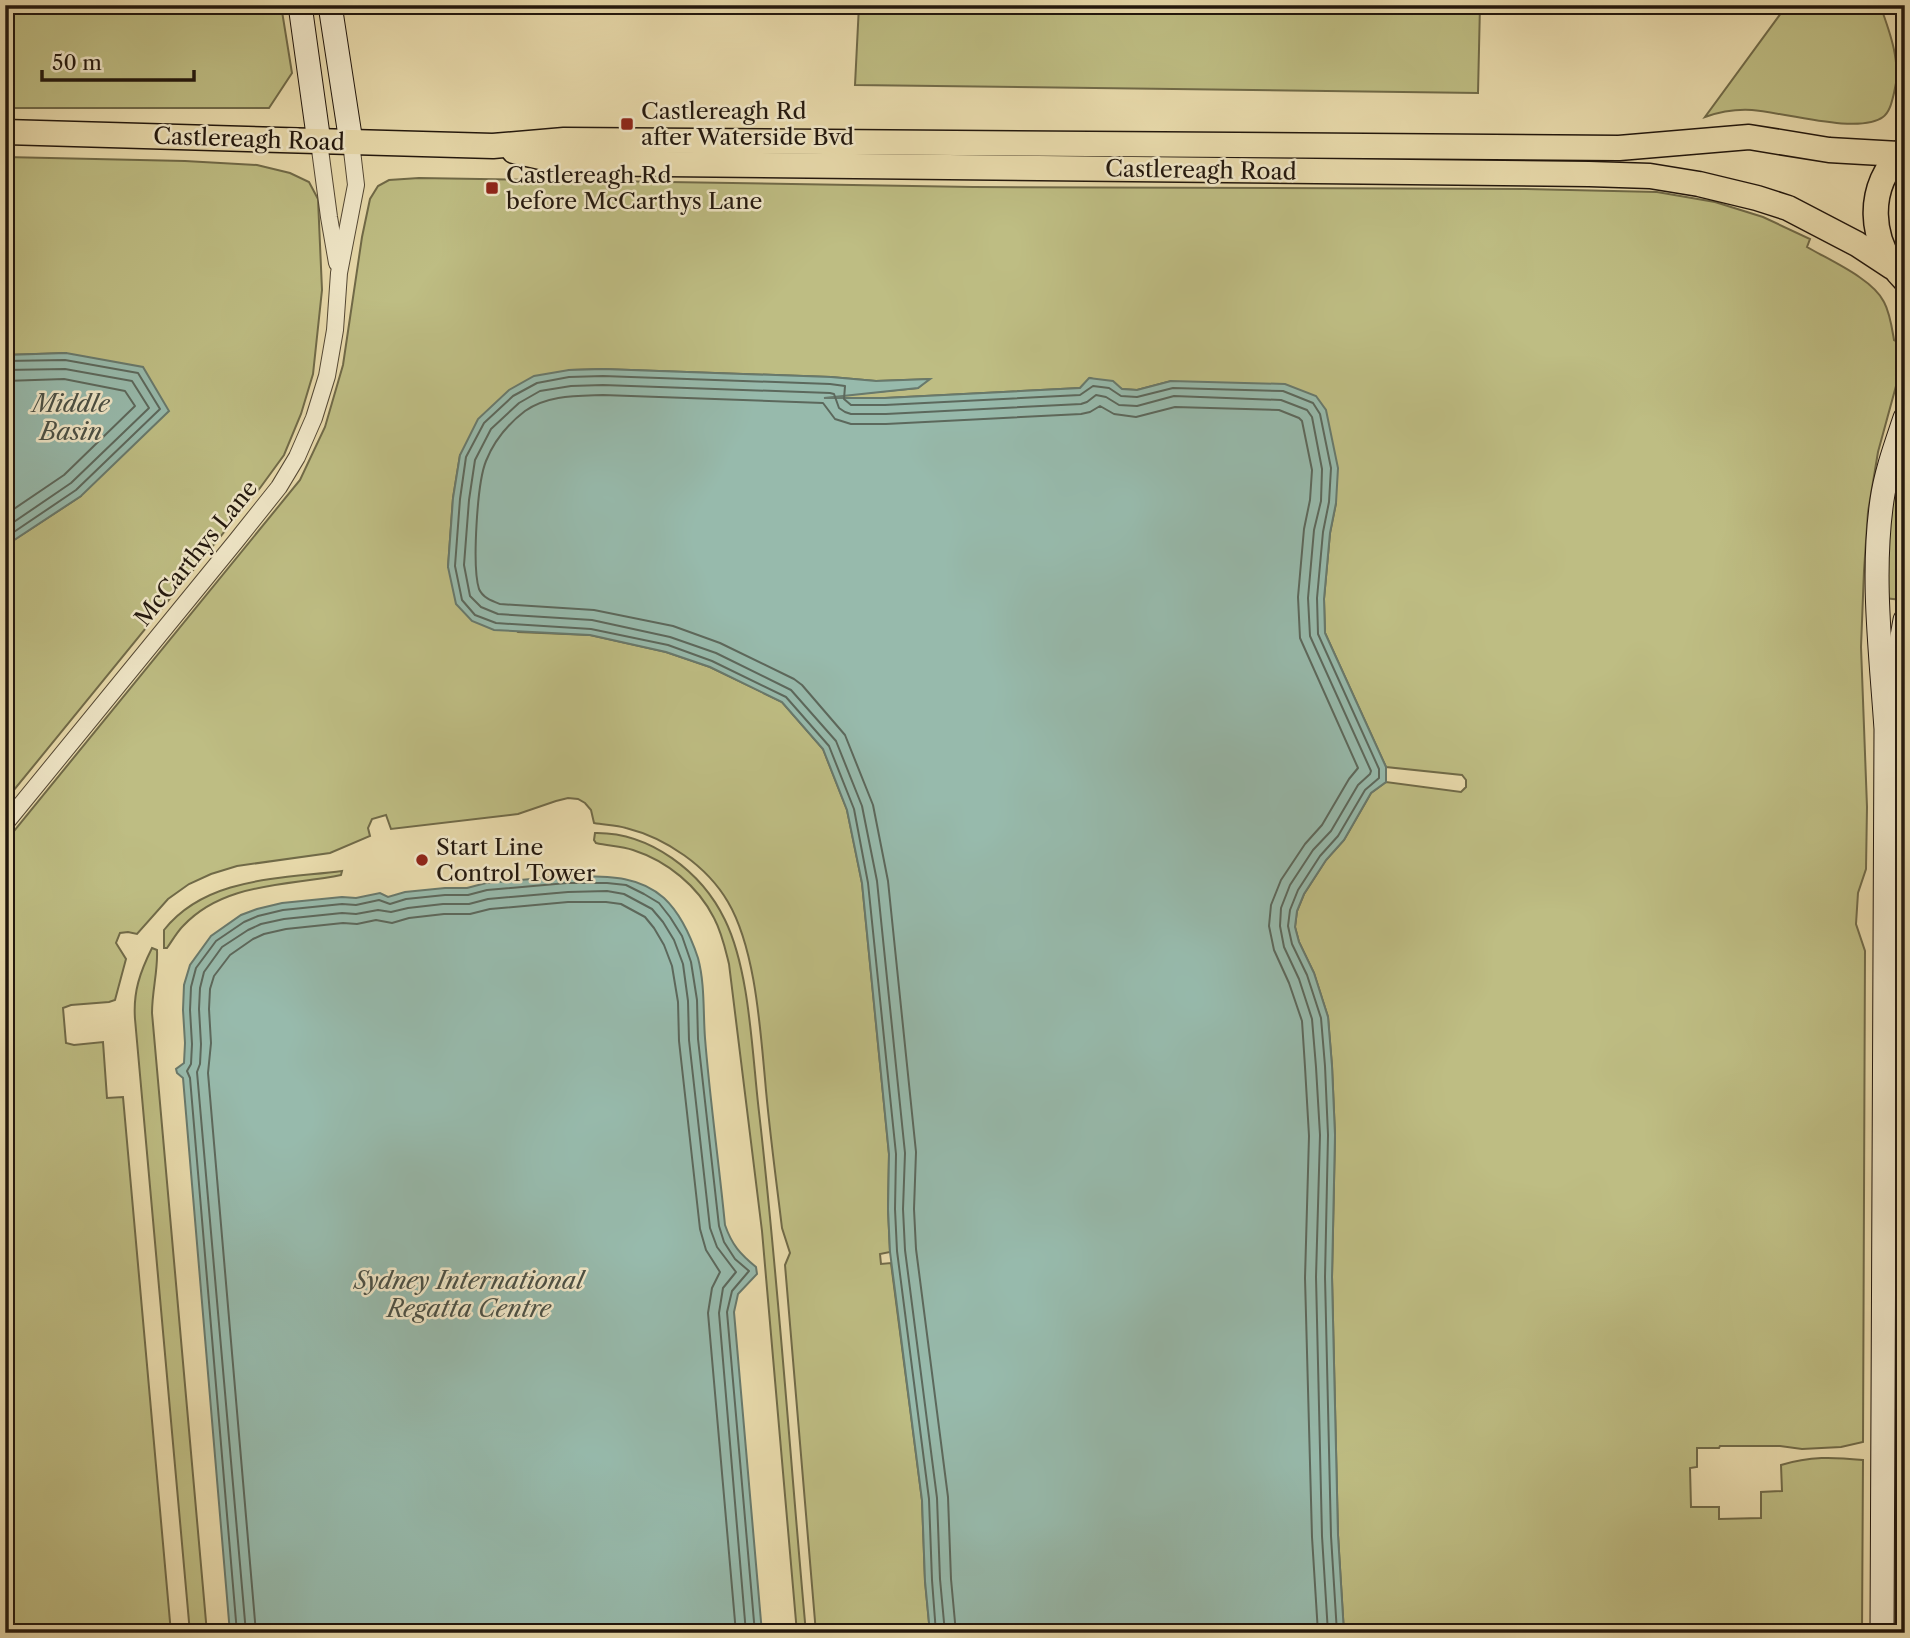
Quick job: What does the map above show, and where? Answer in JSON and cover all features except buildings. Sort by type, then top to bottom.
[{"type":"main road","name":"Castlereagh Road","points":[[5,132],[493,146],[578,140],[1619,148],[1749,137],[1824,149],[1902,152]]},
{"type":"main road","name":"Castlereagh Road","points":[[493,146],[567,163],[1650,176],[1711,187],[1788,208],[1857,244],[1898,274]]},
{"type":"main road","points":[[1898,274],[1880,245],[1875,221],[1877,197],[1885,174],[1902,152]]},
{"type":"street","points":[[300,5],[319,142]]},
{"type":"street","points":[[330,5],[351,142]]},
{"type":"street","name":"McCarthys Lane","points":[[319,142],[339,273]]},
{"type":"street","name":"McCarthys Lane","points":[[5,824],[236,541],[279,487],[291,467],[314,418],[327,376],[335,330],[339,273],[356,185],[351,142]]},
{"type":"street","points":[[1882,1633],[1895,948],[1886,729],[1876,587],[1882,498],[1893,452],[1905,418]]},
{"type":"street","points":[[1886,729],[1905,620]]},
{"type":"shaded area","points":[[7,5],[281,5],[292,73],[269,108],[7,108]]},
{"type":"shaded area","points":[[859,5],[1480,5],[1478,93],[855,85]]},
{"type":"shaded area","points":[[1787,5],[1880,5],[1891,37],[1897,71],[1891,103],[1883,117],[1857,124],[1746,110],[1705,117]]},
{"type":"shaded area","points":[[5,157],[257,165],[290,173],[309,182],[318,199],[322,290],[313,374],[301,414],[284,455],[5,801],[5,546],[81,496],[66,353],[5,355]]},
{"type":"shaded area","points":[[419,178],[973,187],[1657,192],[1715,202],[1763,217],[1810,239],[1807,247],[1850,271],[1878,294],[1888,311],[1894,340],[1903,345],[1899,375],[1878,452],[1868,512],[1861,647],[1867,807],[1866,869],[1858,893],[1856,924],[1865,951],[1863,1442],[1841,1447],[1802,1449],[1780,1446],[1697,1448],[1697,1467],[1690,1468],[1691,1507],[1719,1507],[1719,1519],[1761,1518],[1761,1492],[1782,1491],[1781,1465],[1822,1458],[1863,1460],[1862,1633],[1344,1633],[1338,1535],[1332,1277],[1335,1135],[1332,1066],[1328,1017],[1314,973],[1299,942],[1295,927],[1297,911],[1304,894],[1326,860],[1344,840],[1371,793],[1386,782],[1461,792],[1466,787],[1466,780],[1462,775],[1386,767],[1325,633],[1324,599],[1330,533],[1336,503],[1171,381],[1137,390],[1122,389],[1090,378],[1080,388],[885,398],[812,398],[918,388],[928,379],[876,381],[603,369],[569,370],[460,455],[453,498],[448,567],[518,632],[590,635],[666,652],[710,667],[782,702],[823,749],[847,810],[862,883],[889,1154],[890,1252],[880,1254],[881,1264],[891,1263],[922,1500],[930,1633],[816,1633],[785,1265],[790,1253],[782,1228],[755,988],[737,921],[719,889],[684,855],[641,833],[594,823],[591,810],[585,803],[568,798],[518,814],[391,829],[386,815],[372,819],[368,828],[370,836],[330,853],[237,866],[211,874],[189,884],[168,899],[137,934],[120,933],[116,943],[126,959],[115,1000],[63,1008],[66,1043],[74,1045],[103,1042],[107,1098],[123,1097],[171,1633],[5,1633],[5,842],[300,480],[325,427],[343,365],[370,199],[378,186],[389,180]]},
{"type":"shaded area","points":[[1905,446],[1905,587],[1902,600],[1884,598],[1890,511]]},
{"type":"shaded area","points":[[595,833],[635,839],[654,847],[688,871],[715,902],[725,920],[740,963],[749,1013],[773,1242],[806,1633],[797,1633],[762,1231],[725,946],[707,906],[680,876],[646,855],[596,843]]},
{"type":"shaded area","points":[[342,871],[341,875],[257,888],[217,901],[183,926],[167,948],[164,948],[164,930],[181,913],[222,890],[270,879]]},
{"type":"shaded area","points":[[152,948],[157,950],[157,958],[152,1013],[207,1633],[190,1633],[135,1019],[138,982]]},
{"type":"shaded area","points":[[1895,1124],[1905,1125],[1905,1633],[1894,1633]]},
{"type":"water","name":"Middle Basin","points":[[66,353],[143,367],[169,411],[81,496],[5,546],[5,355]]},
{"type":"water","points":[[603,369],[876,381],[930,379],[918,388],[824,398],[885,398],[1080,388],[1089,378],[1113,381],[1122,389],[1137,390],[1171,381],[1285,384],[1316,396],[1326,410],[1338,468],[1324,599],[1325,633],[1386,767],[1386,782],[1371,793],[1344,840],[1326,860],[1304,894],[1297,911],[1295,927],[1328,1017],[1332,1066],[1335,1135],[1332,1277],[1338,1535],[1344,1633],[930,1633],[922,1500],[890,1252],[889,1154],[862,883],[847,810],[823,749],[782,702],[710,667],[666,652],[590,635],[494,630],[472,621],[456,604],[448,567],[453,498],[460,455],[478,419],[509,390],[534,376],[569,370]]},
{"type":"water","name":"Sydney International Regatta Centre","points":[[567,876],[618,878],[642,884],[653,890],[670,904],[680,918],[698,958],[725,1225],[737,1249],[756,1267],[757,1274],[738,1294],[734,1312],[762,1633],[230,1633],[183,1078],[176,1069],[184,1063],[184,985],[190,965],[211,936],[241,915],[282,903],[356,898],[380,893],[388,897],[405,892],[467,888],[486,883]]},
{"type":"place","name":"Castlereagh Rd after Waterside Bvd","points":[[627,124]]},
{"type":"place","name":"Castlereagh Rd before McCarthys Lane","points":[[492,188]]},
{"type":"place","name":"Start Line Control Tower","points":[[422,860]]}]
